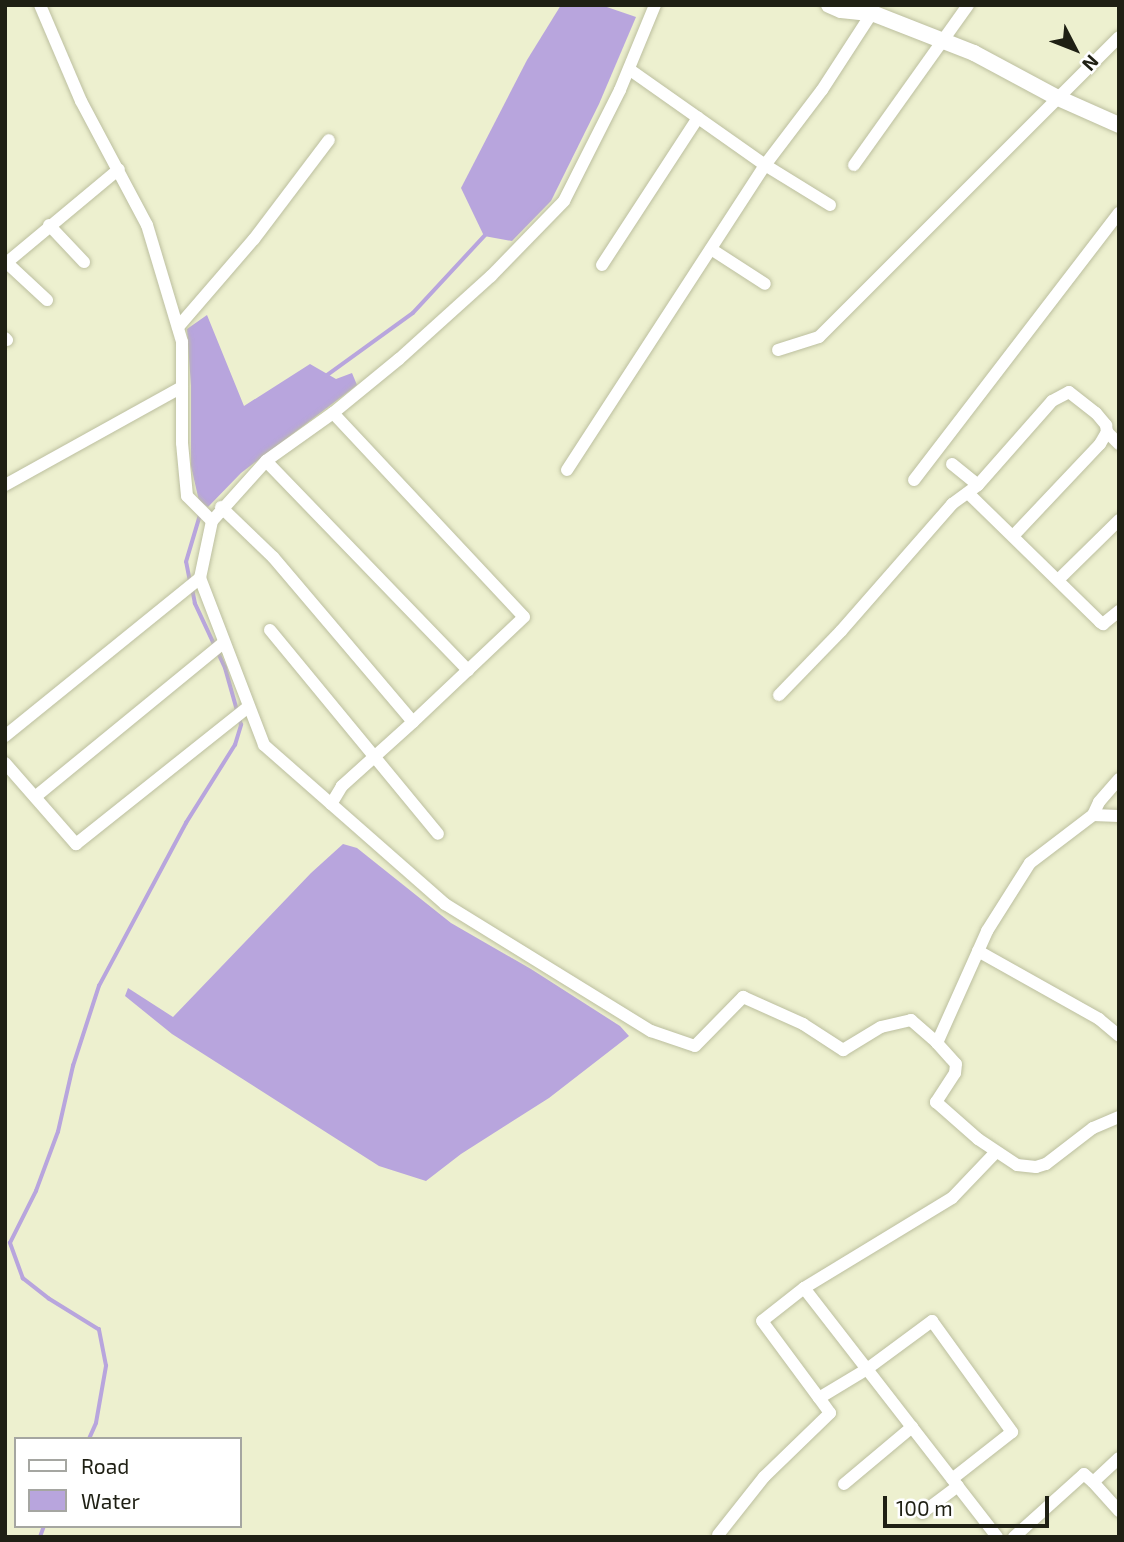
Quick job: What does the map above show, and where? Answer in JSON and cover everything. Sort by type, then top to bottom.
[{"type":"street","points":[[40,5],[81,102],[147,225],[183,342],[182,443],[187,496],[205,514]]},
{"type":"street","points":[[205,514],[221,507],[266,461],[333,413],[491,276],[564,201],[629,69],[655,5]]},
{"type":"street","points":[[830,5],[841,10],[872,13],[974,53],[1056,97],[1119,125]]},
{"type":"street","points":[[854,165],[968,5]]},
{"type":"street","points":[[567,470],[765,165],[822,90],[872,13]]},
{"type":"street","points":[[778,349],[819,337],[1056,97],[1119,37]]},
{"type":"street","points":[[629,69],[765,165],[830,205]]},
{"type":"street","points":[[602,265],[698,118]]},
{"type":"street","points":[[178,327],[254,239],[329,139]]},
{"type":"street","points":[[47,300],[6,263],[119,169]]},
{"type":"street","points":[[914,480],[1119,213]]},
{"type":"street","points":[[49,225],[84,262]]},
{"type":"street","points":[[711,248],[765,285]]},
{"type":"street","points":[[5,485],[182,387]]},
{"type":"street","points":[[779,695],[841,631],[952,504],[973,489],[1052,401],[1069,392],[1107,425],[1107,432],[1100,444],[1014,535]]},
{"type":"street","points":[[331,804],[342,786],[524,617],[333,413]]},
{"type":"street","points":[[1107,432],[1119,444]]},
{"type":"street","points":[[266,461],[468,670]]},
{"type":"street","points":[[952,464],[1014,535],[1100,622],[1103,624],[1119,611]]},
{"type":"street","points":[[221,507],[273,557],[413,722]]},
{"type":"street","points":[[205,514],[194,582],[241,712],[264,744],[445,904],[651,1031],[695,1046],[743,996],[803,1024],[843,1050],[881,1027],[911,1020],[937,1042],[956,1064],[955,1073],[936,1102],[995,1153],[1017,1165],[1036,1167],[1046,1164],[1093,1128],[1119,1117]]},
{"type":"street","points":[[1058,580],[1119,520]]},
{"type":"street","points":[[5,736],[194,582]]},
{"type":"street","points":[[270,630],[438,834]]},
{"type":"street","points":[[35,797],[219,647]]},
{"type":"street","points":[[5,763],[76,844],[241,712]]},
{"type":"street","points":[[937,1042],[997,913],[1030,863],[1093,815],[1099,802],[1119,779]]},
{"type":"street","points":[[1093,815],[1119,816]]},
{"type":"street","points":[[978,951],[1099,1019],[1119,1036]]},
{"type":"street","points":[[718,1535],[764,1478],[830,1413],[762,1321],[804,1289],[952,1198],[995,1153]]},
{"type":"street","points":[[804,1289],[998,1537]]},
{"type":"street","points":[[819,1398],[867,1369],[932,1321],[1012,1432],[922,1513]]},
{"type":"street","points":[[844,1484],[912,1427]]},
{"type":"street","points":[[1093,1482],[1119,1458]]},
{"type":"street","points":[[1014,1537],[1084,1474],[1119,1511]]},
{"type":"water","points":[[561,5],[601,5],[636,17],[599,104],[551,201],[512,241],[484,236],[461,188],[527,60]]},
{"type":"water","points":[[207,315],[244,406],[310,364],[336,379],[352,373],[357,385],[241,473],[208,507],[199,501],[191,466],[191,386],[187,329]]},
{"type":"water","points":[[343,844],[357,848],[451,923],[531,969],[620,1026],[629,1036],[549,1098],[461,1154],[426,1181],[379,1166],[172,1034],[125,996],[128,988],[173,1017],[311,873]]},
{"type":"waterway","points":[[326,376],[413,313],[487,233]]},
{"type":"waterway","points":[[190,582],[186,562],[200,515]]},
{"type":"waterway","points":[[90,1437],[96,1423],[106,1366],[99,1330],[49,1299],[23,1279],[10,1243],[36,1191],[58,1132],[73,1066],[99,986],[186,823],[235,745],[241,725],[225,668],[195,604],[192,589]]},
{"type":"waterway","points":[[40,1537],[43,1528]]}]
